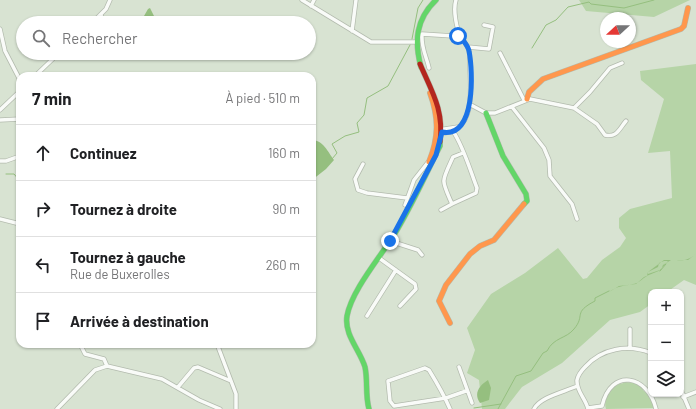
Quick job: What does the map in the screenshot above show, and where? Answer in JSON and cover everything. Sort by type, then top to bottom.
[{"type":"street","points":[[101,15],[110,0]]},
{"type":"street","points":[[302,0],[371,42],[416,42]]},
{"type":"street","points":[[311,6],[314,0]]},
{"type":"street","points":[[352,31],[356,0]]},
{"type":"street","points":[[369,409],[366,398],[366,373],[364,365],[350,337],[347,317],[354,297],[390,241],[436,155],[442,120],[436,99],[420,64],[416,42],[421,18],[436,0]]},
{"type":"street","points":[[441,130],[453,131],[458,127],[463,121],[471,105],[468,47],[460,35],[456,0]]},
{"type":"street","points":[[471,105],[486,113],[495,113],[512,107],[525,100],[529,92],[543,79],[681,28],[684,26],[688,8]]},
{"type":"street","points":[[468,47],[489,49],[493,27],[484,25]]},
{"type":"street","points":[[0,29],[5,51],[16,72]]},
{"type":"street","points":[[429,68],[422,48],[422,34],[460,35]]},
{"type":"street","points":[[500,53],[525,100]]},
{"type":"street","points":[[39,72],[52,60]]},
{"type":"street","points":[[574,108],[610,68],[622,63]]},
{"type":"street","points":[[0,110],[16,95]]},
{"type":"street","points":[[525,100],[574,108],[596,124],[605,135],[612,137],[615,136],[626,121]]},
{"type":"street","points":[[512,107],[544,148],[549,160],[550,176],[572,204],[577,219]]},
{"type":"street","points":[[450,323],[439,302],[446,285],[470,254],[480,246],[494,240],[527,202],[526,194],[503,156],[486,113]]},
{"type":"street","points":[[0,120],[16,119]]},
{"type":"street","points":[[441,130],[458,127]]},
{"type":"street","points":[[416,192],[441,130]]},
{"type":"street","points":[[441,210],[476,193],[477,188],[453,131]]},
{"type":"street","points":[[452,204],[443,183],[443,179],[453,157],[463,153]]},
{"type":"street","points":[[0,161],[6,162],[16,158]]},
{"type":"street","points":[[405,205],[410,189],[420,171],[429,161]]},
{"type":"street","points":[[363,164],[355,179],[358,190],[367,193],[407,198]]},
{"type":"street","points":[[410,189],[416,192]]},
{"type":"street","points":[[0,219],[16,223]]},
{"type":"street","points":[[390,241],[418,250],[422,255]]},
{"type":"street","points":[[379,258],[416,284],[416,289],[400,306]]},
{"type":"street","points":[[367,316],[396,270]]},
{"type":"street","points":[[630,329],[630,347]]},
{"type":"street","points":[[648,352],[630,347],[610,350],[590,361],[580,372],[577,379],[577,386],[586,400],[588,409],[603,407],[608,390],[620,380],[628,379],[644,386],[654,402],[656,409]]},
{"type":"street","points":[[82,348],[85,354],[104,359],[107,366]]},
{"type":"street","points":[[218,348],[236,394],[236,409]]},
{"type":"street","points":[[57,409],[95,370],[107,366],[162,379],[199,400],[220,409]]},
{"type":"street","points":[[178,388],[194,368],[198,366],[230,380]]},
{"type":"street","points":[[450,409],[446,398],[429,370],[425,368],[388,381],[390,401],[394,406],[446,398],[466,391]]},
{"type":"street","points":[[459,368],[466,391],[472,403]]},
{"type":"street","points":[[534,409],[536,404],[543,398],[557,396],[577,386]]},
{"type":"street","points":[[684,397],[696,392]]},
{"type":"street","points":[[683,397],[689,409]]},
{"type":"shaded area","points":[[579,0],[690,0],[654,17],[636,15],[636,12],[586,11]]},
{"type":"shaded area","points":[[150,8],[154,16],[144,16]]},
{"type":"shaded area","points":[[696,64],[696,285],[684,280],[671,289],[648,289],[648,306],[640,312],[610,320],[562,363],[522,387],[505,409],[482,409],[479,380],[467,373],[475,350],[467,328],[491,294],[525,273],[558,248],[583,279],[587,278],[602,260],[620,247],[626,238],[619,228],[619,218],[630,209],[672,198],[670,151],[648,153],[664,99],[641,80],[640,71]]},
{"type":"shaded area","points":[[316,141],[322,144],[334,160],[316,177]]},
{"type":"shaded area","points":[[659,264],[658,267],[648,272]]},
{"type":"shaded area","points":[[662,268],[661,270],[647,276],[648,272],[648,274]]},
{"type":"shaded area","points":[[488,380],[491,388],[489,400],[480,403],[477,396],[478,390],[482,384]]},
{"type":"shaded area","points":[[623,383],[635,383],[644,389],[643,390],[648,394],[648,397],[650,397],[655,408],[606,409],[605,402],[609,392],[614,387]]},
{"type":"waterway","points":[[412,39],[418,8],[423,0]]},
{"type":"waterway","points":[[532,48],[546,25],[556,20],[568,7],[589,2],[591,4],[624,8],[654,0]]},
{"type":"waterway","points":[[332,159],[337,153],[332,144],[345,136],[359,132],[357,123],[364,115],[367,98],[388,86],[410,45]]},
{"type":"waterway","points":[[6,174],[14,174],[16,176]]},
{"type":"waterway","points":[[660,271],[666,264]]},
{"type":"waterway","points":[[498,409],[516,376],[531,371],[543,353],[547,351],[553,343],[574,329],[579,320],[581,311],[595,301],[595,298],[609,291]]},
{"type":"waterway","points":[[474,408],[501,404]]},
{"type":"traffic: fast","points":[[421,67],[417,39],[418,31],[424,15],[436,0]]},
{"type":"traffic: fast","points":[[486,113],[503,156],[526,194],[527,201],[524,204]]},
{"type":"traffic: fast","points":[[369,409],[365,367],[350,336],[347,316],[361,283],[397,230],[440,146],[440,142]]},
{"type":"traffic: slow","points":[[527,99],[529,92],[543,79],[681,29],[684,26],[688,8]]},
{"type":"traffic: slow","points":[[429,162],[435,144],[437,128],[435,111],[430,93]]},
{"type":"traffic: slow","points":[[450,323],[439,301],[446,285],[470,254],[480,246],[494,240],[524,204]]},
{"type":"traffic: jam","points":[[420,64],[439,111],[441,131],[440,142]]},
{"type":"route","points":[[390,241],[436,155],[440,146],[442,132],[445,133],[456,130],[467,115],[471,105],[469,51],[460,35],[458,36]]}]
